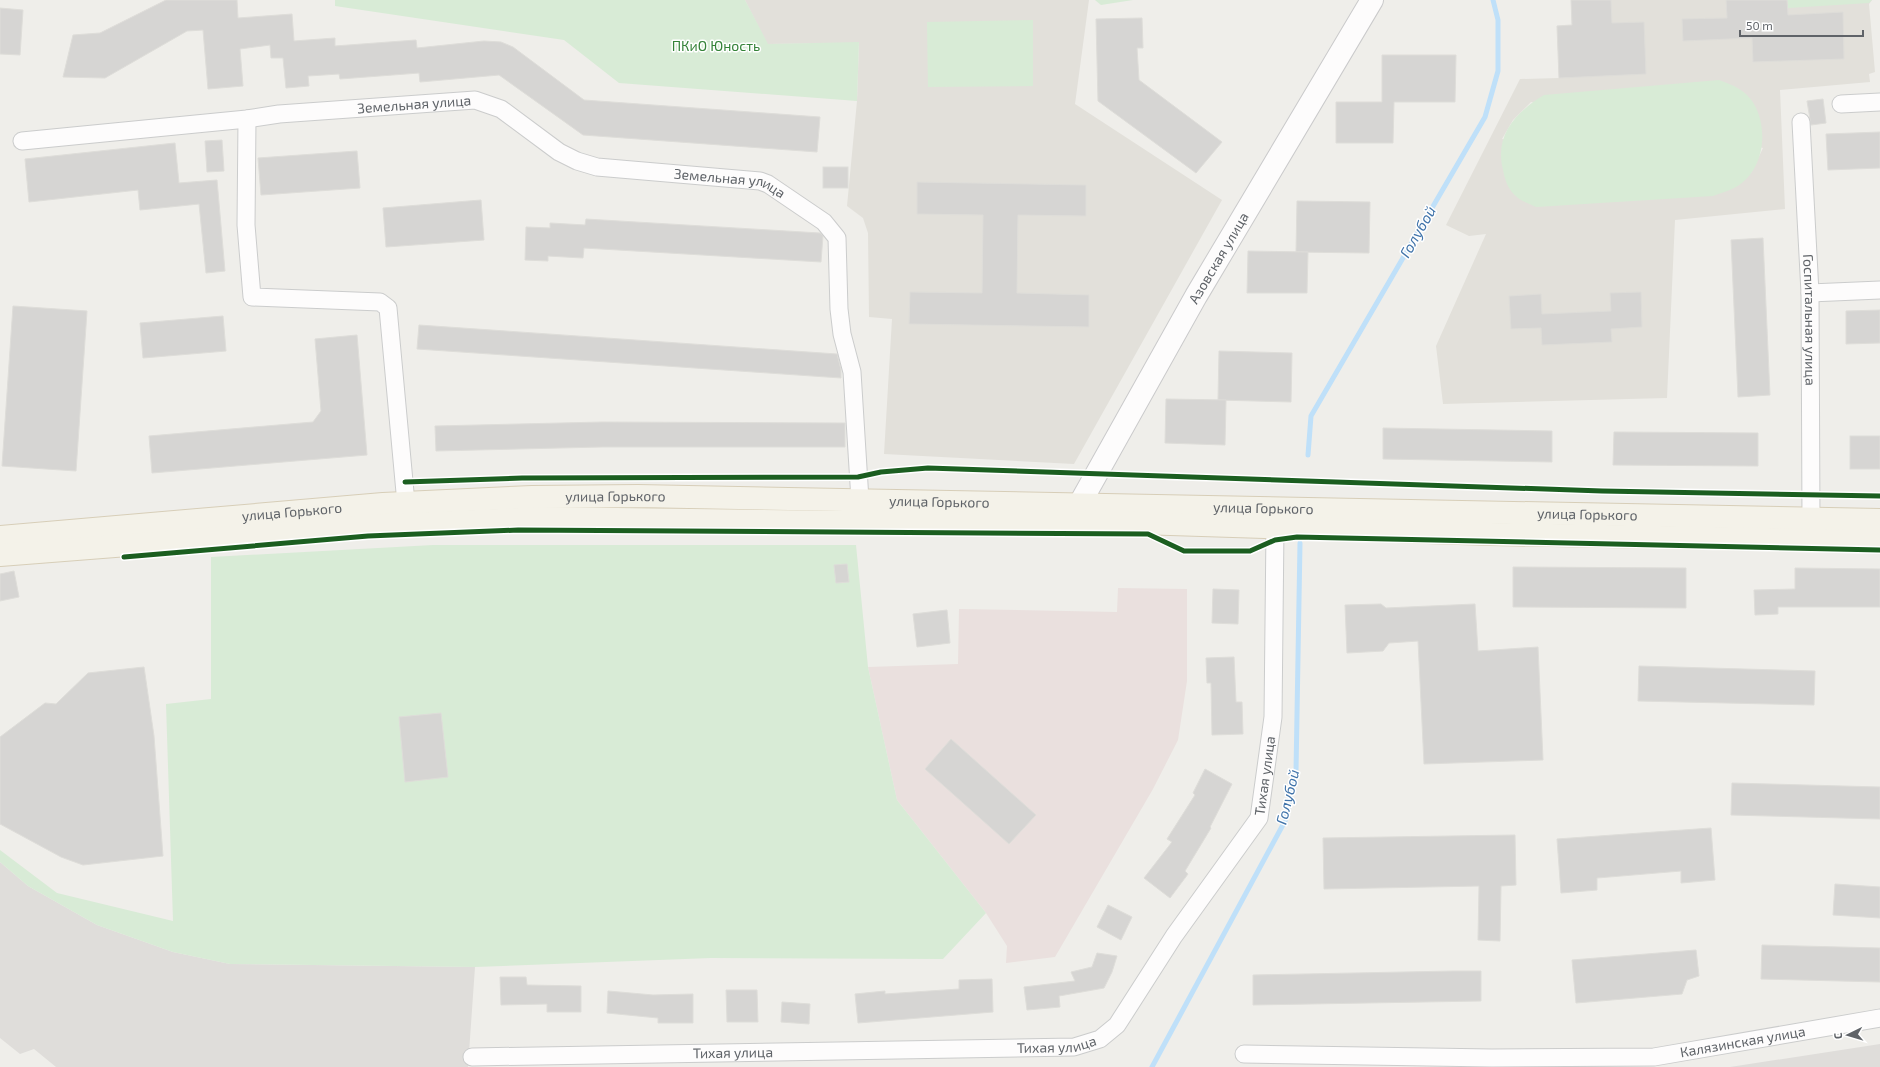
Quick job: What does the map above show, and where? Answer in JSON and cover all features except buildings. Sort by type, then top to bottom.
[{"type":"main road","name":"Азовская улица","points":[[1078,513],[1196,296],[1372,0]]},
{"type":"main road","name":"улица Горького","points":[[0,536],[406,503],[532,497],[631,496],[860,500],[1275,527],[1490,534],[1880,541]]},
{"type":"main road","name":"улица Горького","points":[[0,555],[408,524],[542,518],[845,522],[1078,513],[1880,520]]},
{"type":"street","name":"Земельная улица","points":[[22,141],[247,119],[279,114],[475,100],[502,109],[559,152],[577,161],[590,165],[760,181],[768,184],[824,222],[837,238],[839,309],[842,334],[852,372],[860,500]]},
{"type":"street","points":[[1841,104],[1880,102]]},
{"type":"street","points":[[247,119],[246,225],[252,297],[380,302],[388,308],[408,524]]},
{"type":"street","name":"Госпитальная улица","points":[[1801,122],[1810,293],[1811,519]]},
{"type":"street","points":[[1810,293],[1880,290]]},
{"type":"street","name":"Тихая улица","points":[[472,1057],[1074,1047],[1100,1039],[1117,1025],[1174,936],[1259,818],[1273,717],[1275,527]]},
{"type":"street","name":"Калязинская улица","points":[[1244,1054],[1492,1058],[1654,1057],[1880,1018]]},
{"type":"shaded area","points":[[745,0],[1089,0],[1075,104],[1222,200],[1074,464],[884,454],[892,319],[869,317],[868,233],[863,218],[847,206],[857,101],[859,43],[767,44]],"holes":[[[918,182],[1086,185],[1086,216],[1018,215],[1017,293],[1089,295],[1089,327],[909,324],[910,292],[982,293],[983,215],[917,214]]]},
{"type":"shaded area","points":[[1571,0],[1872,0],[1869,4],[1875,72],[1869,74],[1870,82],[1780,90],[1785,209],[1675,220],[1667,398],[1443,404],[1436,346],[1486,234],[1469,236],[1446,225],[1520,79],[1559,78],[1557,26],[1572,25]],"holes":[[[1531,102],[1763,148],[1751,173],[1502,139],[1513,120]]]},
{"type":"shaded area","points":[[1118,588],[1187,589],[1187,681],[1178,740],[1153,789],[1055,957],[1006,963],[1007,946],[986,913],[897,800],[868,667],[958,664],[959,609],[1117,612]]},
{"type":"shaded area","points":[[0,862],[28,886],[97,925],[173,952],[230,964],[475,967],[468,1067],[56,1067],[34,1049],[20,1054],[0,1038]]},
{"type":"shaded area","points":[[1880,1044],[1880,1067],[1730,1067]]},
{"type":"green space","name":"ПКиО Юность","points":[[335,0],[745,0],[768,44],[859,42],[857,101],[619,83],[564,40],[335,6]]},
{"type":"green space","points":[[1095,0],[1133,0],[1101,5]]},
{"type":"green space","points":[[1787,0],[1872,0],[1869,3],[1788,8]]},
{"type":"green space","points":[[1033,20],[1033,86],[928,87],[927,22]]},
{"type":"green space","points":[[1719,80],[1734,86],[1748,95],[1759,114],[1761,126],[1761,149],[1758,161],[1753,171],[1736,187],[1713,196],[1536,207],[1519,198],[1507,185],[1501,157],[1505,135],[1516,117],[1544,95]]},
{"type":"green space","points":[[433,545],[856,545],[868,667],[897,800],[986,913],[943,959],[711,958],[475,967],[230,964],[173,952],[97,925],[28,886],[0,862],[0,850],[57,893],[173,921],[166,704],[211,699],[211,557]]},
{"type":"waterway","name":"Голубой","points":[[1308,455],[1311,416],[1485,117],[1498,71],[1498,20],[1493,0]]},
{"type":"waterway","name":"Голубой","points":[[1152,1067],[1285,821],[1296,772],[1300,543]]},
{"type":"cycle path","points":[[405,482],[522,478],[858,477],[881,472],[928,468],[1602,491],[1880,496]]},
{"type":"cycle path","points":[[124,557],[368,536],[518,530],[1148,534],[1184,551],[1250,551],[1275,540],[1297,537],[1880,550]]}]
